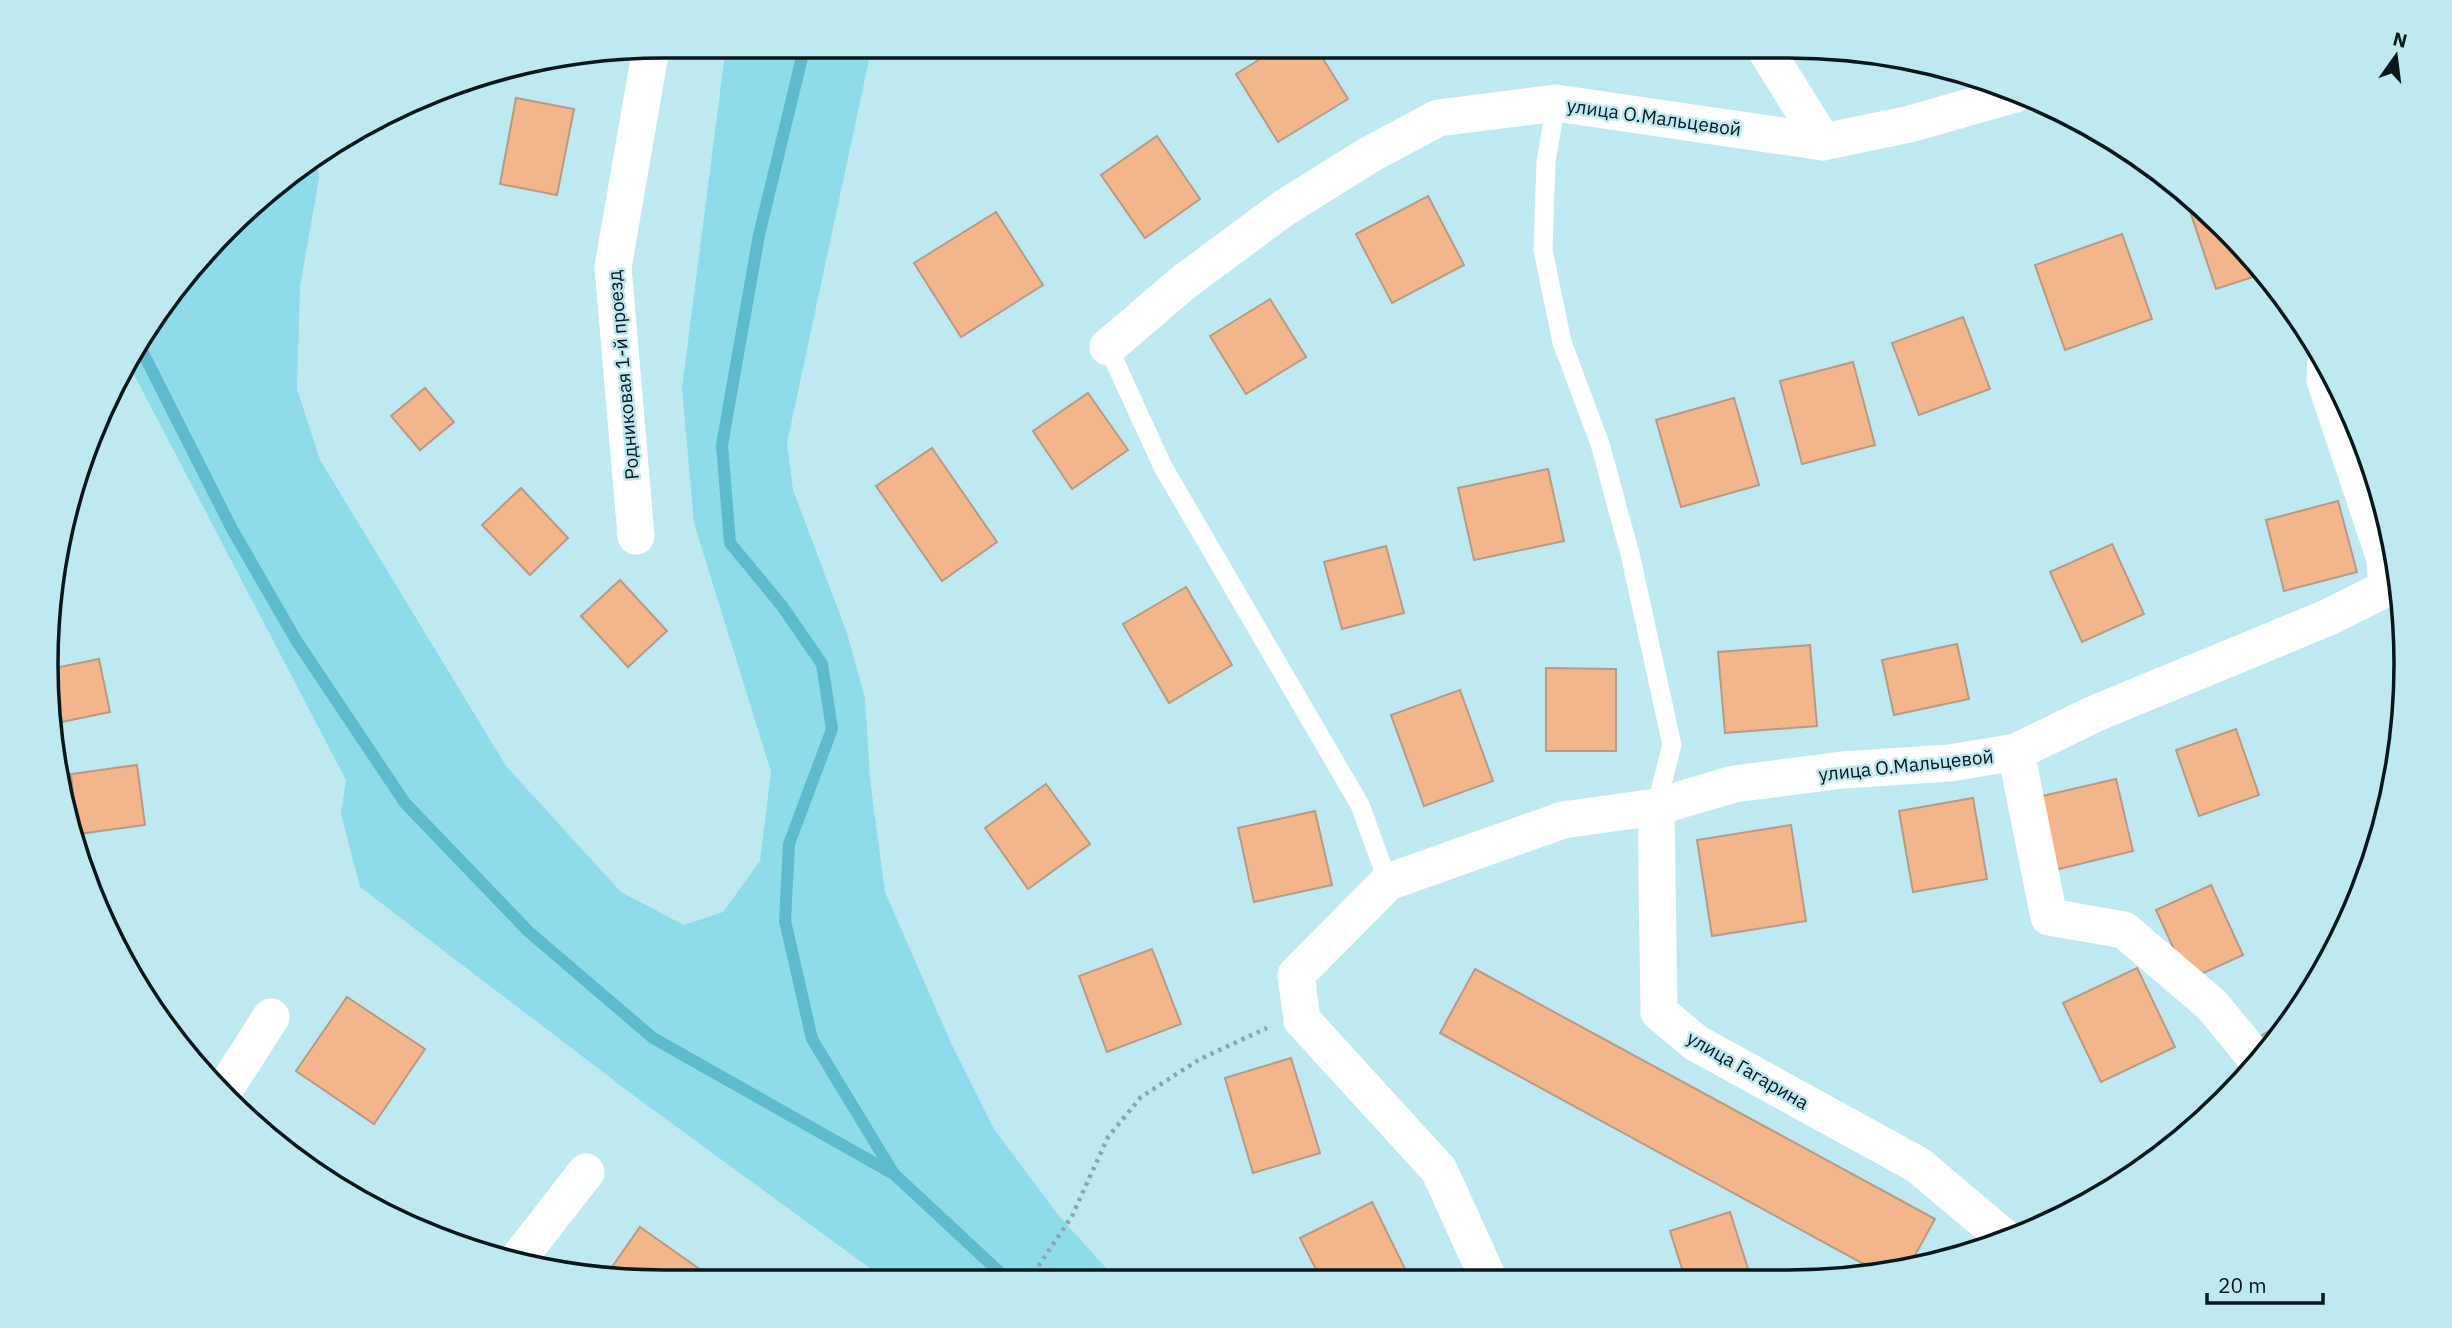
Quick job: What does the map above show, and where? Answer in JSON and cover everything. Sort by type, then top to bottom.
[{"type":"street","name":"Родниковая 1-й проезд","points":[[636,536],[612,267],[649,58]]},
{"type":"street","points":[[1771,58],[1823,142]]},
{"type":"street","name":"улица О.Мальцевой","points":[[1108,347],[1184,282],[1284,208],[1369,155],[1438,118],[1556,103],[1823,142],[1910,124],[2003,97]]},
{"type":"street","name":"улица О.Мальцевой","points":[[2328,388],[2385,559]]},
{"type":"street","name":"улица О.Мальцевой","points":[[1302,1020],[1296,975],[1388,882],[1563,820],[1656,807],[1734,784],[1842,770],[1950,763],[2017,752],[2094,714],[2329,617],[2390,596]]},
{"type":"street","points":[[2017,752],[2049,917],[2124,930],[2212,1005],[2252,1054]]},
{"type":"street","name":"улица Гагарина","points":[[1656,807],[1659,1012],[1696,1043],[1918,1165],[1998,1232]]},
{"type":"street","points":[[227,1085],[271,1017]]},
{"type":"street","points":[[1302,1020],[1439,1170],[1484,1270]]},
{"type":"street","points":[[522,1254],[586,1171]]},
{"type":"lane","points":[[1556,103],[1546,162],[1543,250],[1562,342],[1600,444],[1630,554],[1672,745],[1656,807]]},
{"type":"lane","points":[[1108,347],[1163,467],[1230,587],[1296,691],[1360,805],[1388,882]]},
{"type":"path","points":[[1036,1270],[1072,1216],[1108,1137],[1141,1097],[1200,1059],[1259,1030],[1302,1020]]},
{"type":"shaded area","points":[[724,58],[869,58],[787,443],[793,490],[847,633],[865,698],[870,779],[885,892],[951,1043],[994,1129],[1059,1216],[1108,1270],[872,1270],[637,1098],[360,887],[341,814],[346,780],[133,372],[160,327],[208,264],[264,208],[317,167],[319,178],[300,287],[297,389],[320,460],[506,766],[621,892],[684,925],[723,912],[760,861],[771,772],[694,523],[682,388]]},
{"type":"building","points":[[1262,58],[1322,58],[1348,99],[1278,142],[1236,74]]},
{"type":"building","points":[[516,98],[574,109],[557,195],[500,184]]},
{"type":"building","points":[[1157,136],[1200,199],[1145,238],[1101,175]]},
{"type":"building","points":[[1428,196],[1464,265],[1392,303],[1356,234]]},
{"type":"building","points":[[996,212],[1043,285],[961,337],[914,263]]},
{"type":"building","points":[[2193,213],[2217,235],[2254,277],[2216,289],[2191,214]]},
{"type":"building","points":[[2122,234],[2152,319],[2065,350],[2035,265]]},
{"type":"building","points":[[1270,299],[1306,357],[1246,394],[1210,336]]},
{"type":"building","points":[[1963,317],[1990,389],[1919,415],[1892,343]]},
{"type":"building","points":[[1853,362],[1875,445],[1802,464],[1780,381]]},
{"type":"building","points":[[425,388],[454,422],[420,450],[391,416]]},
{"type":"building","points":[[1088,393],[1128,450],[1072,489],[1033,431]]},
{"type":"building","points":[[1734,398],[1759,485],[1681,507],[1656,420]]},
{"type":"building","points":[[932,448],[997,542],[942,581],[876,486]]},
{"type":"building","points":[[1548,469],[1564,541],[1474,560],[1458,488]]},
{"type":"building","points":[[521,488],[568,538],[530,575],[482,525]]},
{"type":"building","points":[[2338,501],[2357,572],[2284,591],[2266,520]]},
{"type":"building","points":[[2112,544],[2144,614],[2082,642],[2050,572]]},
{"type":"building","points":[[1386,546],[1404,613],[1342,629],[1324,562]]},
{"type":"building","points":[[620,580],[667,631],[628,667],[581,616]]},
{"type":"building","points":[[1186,587],[1232,665],[1169,703],[1123,624]]},
{"type":"building","points":[[1957,644],[1969,699],[1894,715],[1882,660]]},
{"type":"building","points":[[1810,645],[1817,726],[1725,733],[1718,652]]},
{"type":"building","points":[[99,659],[110,712],[61,722],[58,667]]},
{"type":"building","points":[[1546,668],[1616,669],[1616,751],[1546,751]]},
{"type":"building","points":[[1460,690],[1493,781],[1424,806],[1391,715]]},
{"type":"building","points":[[2236,729],[2259,795],[2199,816],[2176,750]]},
{"type":"building","points":[[137,765],[145,825],[82,833],[75,808],[71,774]]},
{"type":"building","points":[[2116,779],[2133,851],[2055,870],[2038,797]]},
{"type":"building","points":[[1046,784],[1090,844],[1028,889],[985,828]]},
{"type":"building","points":[[1973,798],[1987,879],[1913,892],[1899,811]]},
{"type":"building","points":[[1315,811],[1332,885],[1254,902],[1238,828]]},
{"type":"building","points":[[1791,825],[1806,921],[1712,936],[1697,840]]},
{"type":"building","points":[[2211,885],[2243,955],[2188,980],[2156,910]]},
{"type":"building","points":[[1152,949],[1181,1024],[1107,1052],[1079,976]]},
{"type":"building","points":[[2137,968],[2175,1047],[2101,1082],[2063,1003]]},
{"type":"building","points":[[1475,969],[1935,1219],[1914,1257],[1866,1265],[1440,1033]]},
{"type":"building","points":[[347,997],[425,1049],[374,1124],[296,1071]]},
{"type":"building","points":[[2272,1029],[2261,1043],[2258,1038]]},
{"type":"building","points":[[1291,1058],[1320,1153],[1253,1173],[1225,1078]]},
{"type":"building","points":[[1372,1202],[1406,1270],[1316,1270],[1300,1238]]},
{"type":"building","points":[[1730,1212],[1748,1270],[1682,1270],[1670,1231]]},
{"type":"building","points":[[640,1227],[701,1270],[624,1269],[611,1268]]},
{"type":"waterway","points":[[802,58],[759,235],[722,445],[730,543],[782,606],[822,664],[832,729],[789,844],[785,921],[812,1039],[894,1174],[997,1270]]},
{"type":"waterway","points":[[143,354],[232,529],[296,640],[405,803],[529,932],[653,1038],[892,1173]]}]
